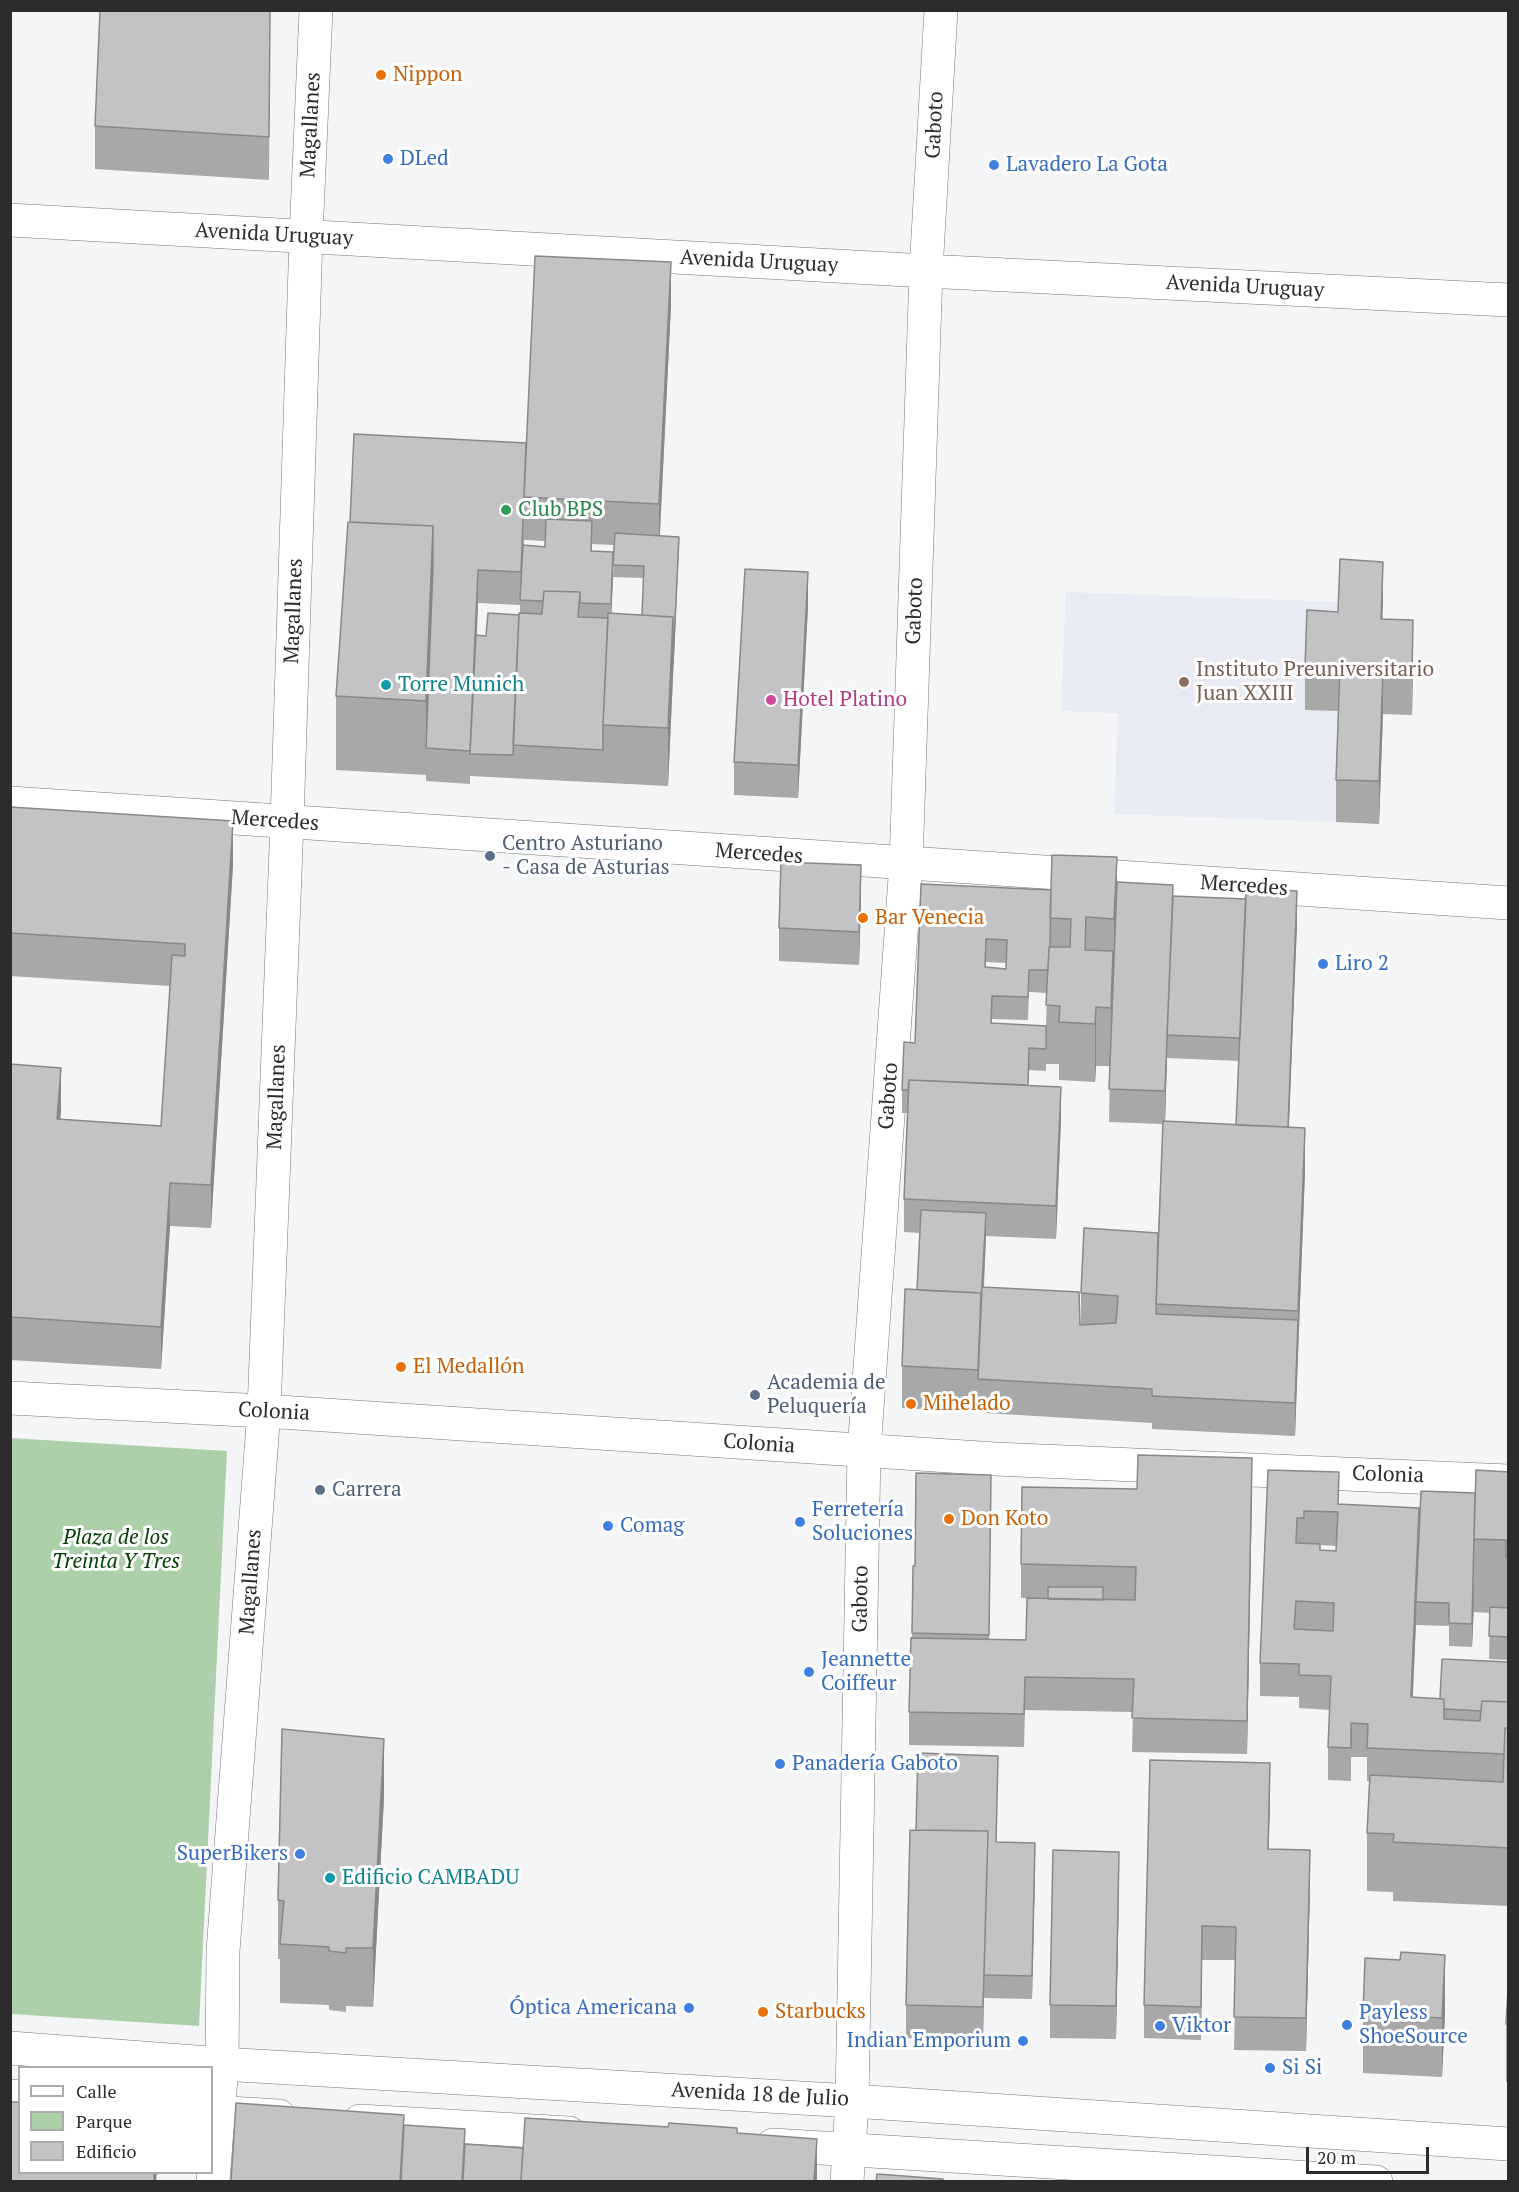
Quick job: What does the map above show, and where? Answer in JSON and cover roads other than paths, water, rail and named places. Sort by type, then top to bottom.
[{"type":"street","name":"Magallanes","points":[[213,2181],[215,2112],[222,2064],[223,1951],[264,1411],[316,10]]},
{"type":"street","name":"Gaboto","points":[[848,2166],[852,2101],[864,1450],[906,864],[926,271],[941,10]]},
{"type":"street","name":"Avenida Uruguay","points":[[10,220],[926,271],[1509,300]]},
{"type":"street","name":"Mercedes","points":[[10,803],[1509,903]]},
{"type":"street","name":"Colonia","points":[[10,1398],[264,1411],[1007,1459],[1509,1481]]},
{"type":"street","name":"Avenida 18 de Julio","points":[[10,2048],[222,2064],[852,2101],[1509,2144]]},
{"type":"street","points":[[215,2112],[599,2135]]},
{"type":"street","points":[[742,2143],[848,2166],[1376,2181]]},
{"type":"place","name":"Nippon","points":[[381,75]]},
{"type":"place","name":"DLed","points":[[388,159]]},
{"type":"place","name":"Lavadero La Gota","points":[[994,165]]},
{"type":"place","name":"Club BPS","points":[[506,510]]},
{"type":"place","name":"Instituto Preuniversitario Juan XXIII","points":[[1184,682]]},
{"type":"place","name":"Torre Munich","points":[[386,685]]},
{"type":"place","name":"Hotel Platino","points":[[771,700]]},
{"type":"place","name":"Centro Asturiano - Casa de Asturias","points":[[490,856]]},
{"type":"place","name":"Bar Venecia","points":[[863,918]]},
{"type":"place","name":"Liro 2","points":[[1323,964]]},
{"type":"place","name":"El Medallón","points":[[401,1367]]},
{"type":"place","name":"Academia de Peluquería","points":[[755,1395]]},
{"type":"place","name":"Mihelado","points":[[911,1404]]},
{"type":"place","name":"Carrera","points":[[320,1490]]},
{"type":"place","name":"Don Koto","points":[[949,1519]]},
{"type":"place","name":"Ferretería Soluciones","points":[[800,1522]]},
{"type":"place","name":"Comag","points":[[608,1526]]},
{"type":"place","name":"Jeannette Coiffeur","points":[[809,1672]]},
{"type":"place","name":"Panadería Gaboto","points":[[780,1764]]},
{"type":"place","name":"SuperBikers","points":[[300,1854]]},
{"type":"place","name":"Edificio CAMBADU","points":[[330,1878]]},
{"type":"place","name":"Óptica Americana","points":[[689,2008]]},
{"type":"place","name":"Starbucks","points":[[763,2012]]},
{"type":"place","name":"Payless ShoeSource","points":[[1347,2025]]},
{"type":"place","name":"Viktor","points":[[1160,2026]]},
{"type":"place","name":"Indian Emporium","points":[[1023,2041]]},
{"type":"place","name":"Si Si","points":[[1270,2068]]},
{"type":"park label","name":"Plaza de los Treinta Y Tres","points":[[116,1550]]}]
